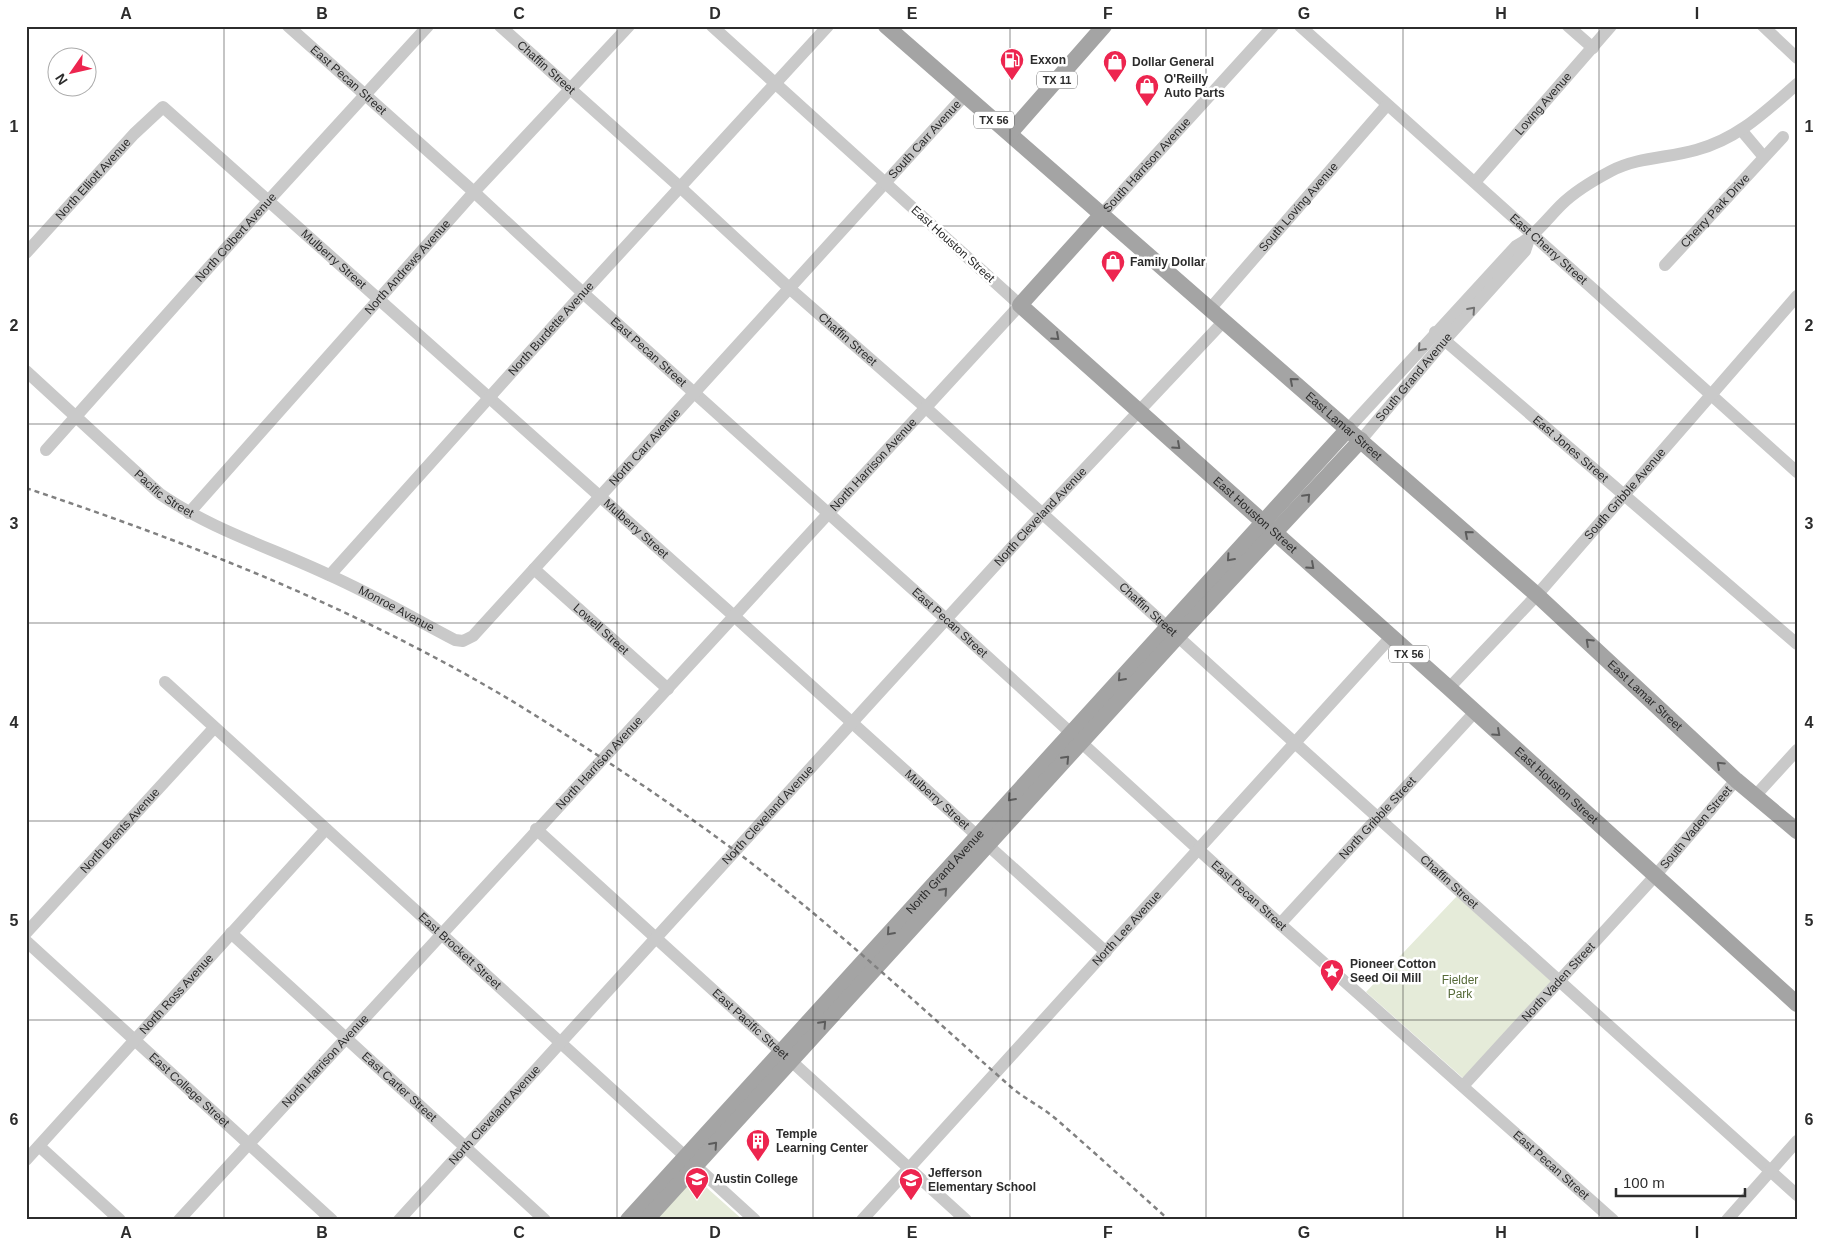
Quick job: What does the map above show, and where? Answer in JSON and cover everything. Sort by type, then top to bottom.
[{"type":"main road","name":"East Lamar Street","points":[[886,26],[1537,594],[1736,780],[1797,831]]},
{"type":"main road","name":"TX 11","points":[[1010,133],[1104,26]]},
{"type":"main road","points":[[1072,187],[1084,204],[1086,215],[1079,239]]},
{"type":"main road","name":"South Harrison Avenue","points":[[1020,305],[1103,214]]},
{"type":"main road","name":"East Houston Street","points":[[1020,305],[1390,638],[1449,688],[1474,713],[1797,1004]]},
{"type":"main road","name":"South Grand Avenue","points":[[1268,527],[1348,429]]},
{"type":"main road","name":"South Grand Avenue","points":[[1268,527],[1361,440]]},
{"type":"main road","name":"North Grand Avenue","points":[[646,1220],[691,1161],[786,1055],[1268,527]]},
{"type":"main road","name":"North Grand Avenue","points":[[628,1220],[691,1161]]},
{"type":"street","name":"East Pecan Street","points":[[288,26],[829,513],[1280,924],[1613,1220]]},
{"type":"street","name":"North Colbert Avenue","points":[[46,450],[269,200],[428,26]]},
{"type":"street","name":"Chaffin Street","points":[[500,26],[681,188],[788,288],[926,407],[1558,982],[1797,1195]]},
{"type":"street","name":"North Andrews Avenue","points":[[189,513],[474,192],[629,26]]},
{"type":"street","name":"East Houston Street","points":[[712,26],[1020,305]]},
{"type":"street","name":"North Burdette Avenue","points":[[330,575],[583,293],[828,26]]},
{"type":"street","name":"South Harrison Avenue","points":[[1103,214],[1273,26]]},
{"type":"street","name":"East Cherry Street","points":[[1300,26],[1475,182],[1531,237],[1797,472]]},
{"type":"street","points":[[1568,26],[1592,48]]},
{"type":"street","name":"Loving Avenue","points":[[1475,182],[1611,26]]},
{"type":"street","points":[[1763,26],[1797,58]]},
{"type":"street","name":"South Grand Avenue","points":[[1348,429],[1525,251],[1531,237],[1562,204],[1587,185],[1613,170],[1636,161],[1695,151],[1742,131],[1797,84]]},
{"type":"street","name":"South Carr Avenue","points":[[886,182],[965,95]]},
{"type":"street","name":"South Loving Avenue","points":[[1210,309],[1388,105]]},
{"type":"street","name":"Mulberry Street","points":[[163,107],[734,616],[1106,952]]},
{"type":"street","name":"North Elliott Avenue","points":[[26,253],[134,134],[163,107]]},
{"type":"street","points":[[1742,131],[1764,156]]},
{"type":"street","name":"Cherry Park Drive","points":[[1665,265],[1783,137]]},
{"type":"street","name":"North Carr Avenue","points":[[463,641],[473,636],[886,182]]},
{"type":"street","name":"South Gribble Avenue","points":[[1449,688],[1537,594],[1625,495],[1710,394],[1797,296]]},
{"type":"street","name":"North Harrison Avenue","points":[[179,1220],[536,829],[668,689],[1020,305]]},
{"type":"street","name":"North Cleveland Avenue","points":[[399,1220],[1042,514],[1224,321]]},
{"type":"street","name":"South Grand Avenue","points":[[1361,440],[1380,418],[1440,336]]},
{"type":"street","name":"East Jones Street","points":[[1440,336],[1797,644]]},
{"type":"street","name":"Pacific Street","points":[[26,371],[160,494],[207,523],[330,575]]},
{"type":"street","points":[[1368,407],[1380,418]]},
{"type":"street","name":"Lowell Street","points":[[534,569],[668,689]]},
{"type":"street","name":"Monroe Avenue","points":[[330,575],[455,640],[463,641]]},
{"type":"street","name":"North Lee Avenue","points":[[862,1220],[1390,638]]},
{"type":"street","name":"East Brockett Street","points":[[165,682],[755,1220]]},
{"type":"street","name":"North Gribble Street","points":[[1280,924],[1474,713]]},
{"type":"street","name":"North Brents Avenue","points":[[26,933],[214,728]]},
{"type":"street","points":[[1756,795],[1797,750]]},
{"type":"street","name":"South Vaden Street","points":[[1655,876],[1736,780]]},
{"type":"street","name":"North Ross Avenue","points":[[26,1160],[326,829]]},
{"type":"street","name":"East Pacific Street","points":[[536,829],[966,1220]]},
{"type":"street","name":"North Vaden Street","points":[[1463,1086],[1655,876]]},
{"type":"street","name":"East Carter Street","points":[[231,933],[545,1220]]},
{"type":"street","name":"East College Street","points":[[26,941],[332,1220]]},
{"type":"street","points":[[1727,1220],[1797,1141]]},
{"type":"street","points":[[39,1146],[120,1220]]},
{"type":"green space","name":"Fielder Park","points":[[1457,896],[1552,982],[1464,1079],[1366,992]]},
{"type":"green space","name":"Austin College","points":[[693,1179],[697,1179],[743,1220],[654,1220]]},
{"type":"railway","points":[[26,488],[215,557],[278,582],[339,610],[459,670],[572,739],[681,812],[770,878],[875,966],[1011,1087],[1056,1119],[1169,1220]]},
{"type":"place","name":"Exxon","points":[[1012,81]]},
{"type":"place","name":"Dollar General","points":[[1115,83]]},
{"type":"place","name":"O'Reilly Auto Parts","points":[[1147,107]]},
{"type":"place","name":"Family Dollar","points":[[1113,283]]},
{"type":"place","name":"Pioneer Cotton Seed Oil Mill","points":[[1332,992]]},
{"type":"place","name":"Temple Learning Center","points":[[758,1162]]},
{"type":"place","name":"Austin College","points":[[697,1200]]},
{"type":"place","name":"Jefferson Elementary School","points":[[911,1201]]}]
